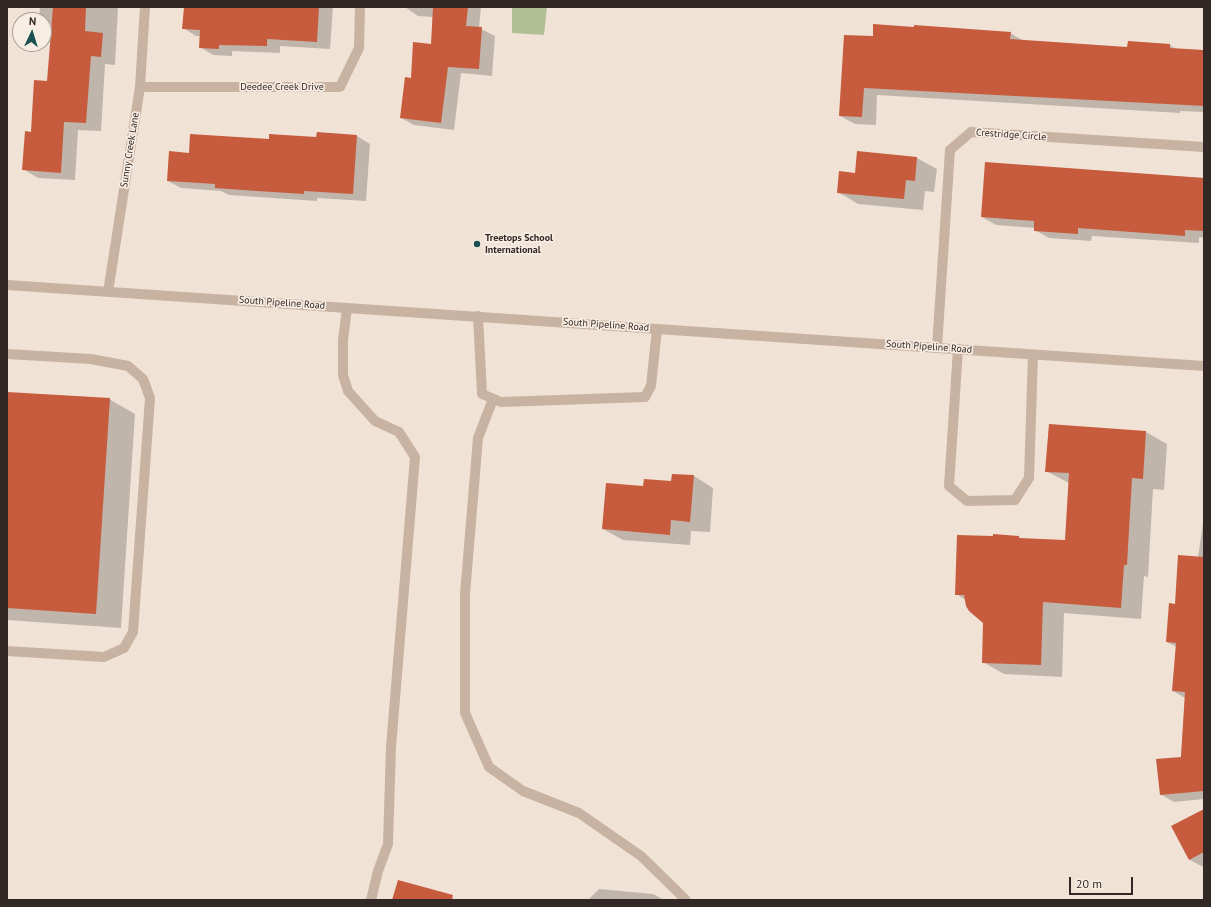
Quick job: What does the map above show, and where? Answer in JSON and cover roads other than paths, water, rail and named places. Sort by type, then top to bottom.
[{"type":"street","name":"Sunny Creek Lane","points":[[108,292],[140,87],[145,7]]},
{"type":"street","name":"Deedee Creek Drive","points":[[140,87],[340,87],[358,48],[360,7]]},
{"type":"street","name":"Crestridge Circle","points":[[937,347],[950,150],[971,132],[1204,147]]},
{"type":"street","name":"South Pipeline Road","points":[[7,285],[1204,366]]},
{"type":"street","points":[[347,308],[343,340],[343,368],[348,391],[375,421],[399,432],[414,457],[391,747],[388,844],[378,871],[371,900]]},
{"type":"street","points":[[478,316],[482,394],[501,402],[644,397],[651,386],[657,329]]},
{"type":"street","points":[[958,349],[949,486],[967,501],[1015,500],[1029,478],[1033,355]]},
{"type":"street","points":[[7,354],[91,358],[128,366],[143,379],[150,398],[134,632],[124,648],[104,657],[7,651]]},
{"type":"street","points":[[492,399],[478,438],[477,446],[465,594],[465,713],[490,767],[523,791],[579,813],[641,856],[685,899]]},
{"type":"place","name":"Treetops School International","points":[[477,244]]}]
